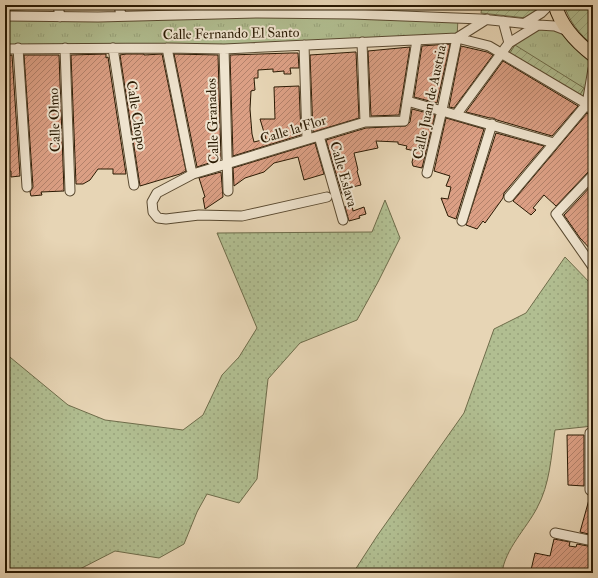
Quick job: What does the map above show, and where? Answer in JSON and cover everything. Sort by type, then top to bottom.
[{"type":"highway","points":[[555,5],[562,22],[568,31],[593,55]]},
{"type":"street","points":[[58,5],[60,17]]},
{"type":"street","points":[[119,5],[121,16]]},
{"type":"street","points":[[525,23],[541,13],[549,5]]},
{"type":"street","name":"Calle Fernando El Santo","points":[[5,16],[121,16],[221,10],[487,20],[555,26],[568,31]]},
{"type":"street","name":"Calle Fernando El Santo","points":[[457,38],[487,20]]},
{"type":"street","points":[[503,21],[508,43]]},
{"type":"street","points":[[456,115],[508,43],[538,25]]},
{"type":"street","name":"Calle Fernando El Santo","points":[[5,49],[224,49],[457,38],[489,46],[590,107]]},
{"type":"street","name":"Calle Juan de Austria","points":[[427,173],[457,38]]},
{"type":"street","points":[[417,40],[407,102],[442,110],[554,143]]},
{"type":"street","points":[[362,42],[365,122]]},
{"type":"street","points":[[304,45],[307,139]]},
{"type":"street","points":[[18,48],[27,187]]},
{"type":"street","name":"Calle Olmo","points":[[65,48],[70,191]]},
{"type":"street","name":"Calle Chopo","points":[[113,48],[134,185]]},
{"type":"street","points":[[167,48],[192,172]]},
{"type":"street","name":"Calle Granados","points":[[224,49],[228,191]]},
{"type":"street","points":[[508,197],[554,143],[590,107],[593,69]]},
{"type":"street","name":"Calle la Flor","points":[[327,197],[242,216],[199,215],[166,219],[158,218],[154,212],[152,202],[157,193],[192,172],[227,164],[365,122],[404,121],[407,102]]},
{"type":"street","points":[[462,221],[492,124]]},
{"type":"street","name":"Calle Eslava","points":[[319,136],[343,220]]},
{"type":"street","points":[[593,174],[556,214],[593,267]]},
{"type":"street","points":[[590,433],[592,490]]},
{"type":"street","points":[[555,533],[593,541]]},
{"type":"green space","points":[[5,5],[33,5],[34,9],[5,11]]},
{"type":"green space","points":[[482,5],[543,5],[542,8],[526,18],[481,13]]},
{"type":"green space","points":[[564,5],[593,5],[593,45],[576,27],[569,17]]},
{"type":"green space","points":[[5,16],[458,18],[457,38],[5,52]]},
{"type":"green space","points":[[538,25],[555,26],[593,55],[593,69],[587,104],[502,53]]},
{"type":"green space","points":[[515,45],[584,88],[578,98],[508,56]]},
{"type":"green space","points":[[385,200],[400,238],[357,320],[300,343],[268,379],[257,479],[239,503],[207,494],[197,512],[184,544],[159,558],[115,551],[78,570],[77,573],[5,573],[5,353],[68,405],[105,420],[183,430],[203,415],[222,375],[239,357],[257,328],[217,233],[372,232]]},
{"type":"green space","points":[[565,257],[593,286],[593,426],[555,430],[545,489],[537,508],[511,547],[502,573],[353,573],[377,536],[464,413],[494,329],[526,313]]},
{"type":"building","points":[[450,45],[437,103],[414,97],[422,46]]},
{"type":"building","points":[[461,46],[487,52],[493,55],[454,108],[449,107]]},
{"type":"building","points":[[410,47],[399,115],[371,116],[368,51]]},
{"type":"building","points":[[356,52],[359,118],[313,132],[310,55]]},
{"type":"building","points":[[298,53],[299,68],[290,68],[291,74],[284,74],[284,71],[273,72],[273,69],[258,70],[258,78],[254,78],[255,90],[251,91],[250,109],[254,142],[266,139],[260,119],[275,119],[274,87],[299,86],[301,135],[233,156],[230,55]]},
{"type":"building","points":[[106,54],[106,58],[108,57],[126,174],[113,174],[113,169],[98,169],[90,180],[83,184],[76,184],[71,55]]},
{"type":"building","points":[[162,54],[186,171],[140,186],[120,55]]},
{"type":"building","points":[[174,54],[218,55],[221,159],[197,167]]},
{"type":"building","points":[[12,55],[20,176],[11,177],[11,171],[7,171],[5,169],[5,56]]},
{"type":"building","points":[[24,55],[59,55],[64,191],[41,192],[42,195],[31,196],[30,192],[33,187]]},
{"type":"building","points":[[503,61],[578,106],[552,136],[493,118],[466,112]]},
{"type":"building","points":[[412,109],[435,115],[422,168],[413,166],[412,162],[415,151],[406,149],[407,146],[398,144],[398,142],[376,141],[378,148],[354,153],[361,185],[348,188],[349,193],[342,194],[326,140],[366,128],[406,126],[410,122]]},
{"type":"building","points":[[587,113],[593,117],[593,169],[589,171],[556,206],[544,195],[533,208],[536,210],[531,215],[513,201]]},
{"type":"building","points":[[446,118],[484,129],[456,219],[448,216],[441,198],[448,199],[451,187],[446,186],[450,176],[434,171]]},
{"type":"building","points":[[496,133],[544,146],[504,193],[503,198],[485,223],[483,221],[477,229],[466,225]]},
{"type":"building","points":[[315,143],[324,174],[304,180],[298,157],[274,163],[264,172],[245,178],[234,186],[233,168]]},
{"type":"building","points":[[221,172],[223,197],[205,209],[203,198],[205,197],[199,178]]},
{"type":"building","points":[[593,184],[593,252],[580,238],[564,215]]},
{"type":"building","points":[[352,205],[353,211],[364,207],[366,214],[359,216],[360,218],[349,221],[345,207]]},
{"type":"building","points":[[567,435],[584,435],[584,486],[568,485]]},
{"type":"building","points":[[590,496],[593,496],[593,535],[580,532]]},
{"type":"building","points":[[554,539],[570,542],[569,546],[576,547],[577,544],[593,547],[593,573],[543,573],[531,570],[535,553],[550,556]]}]
